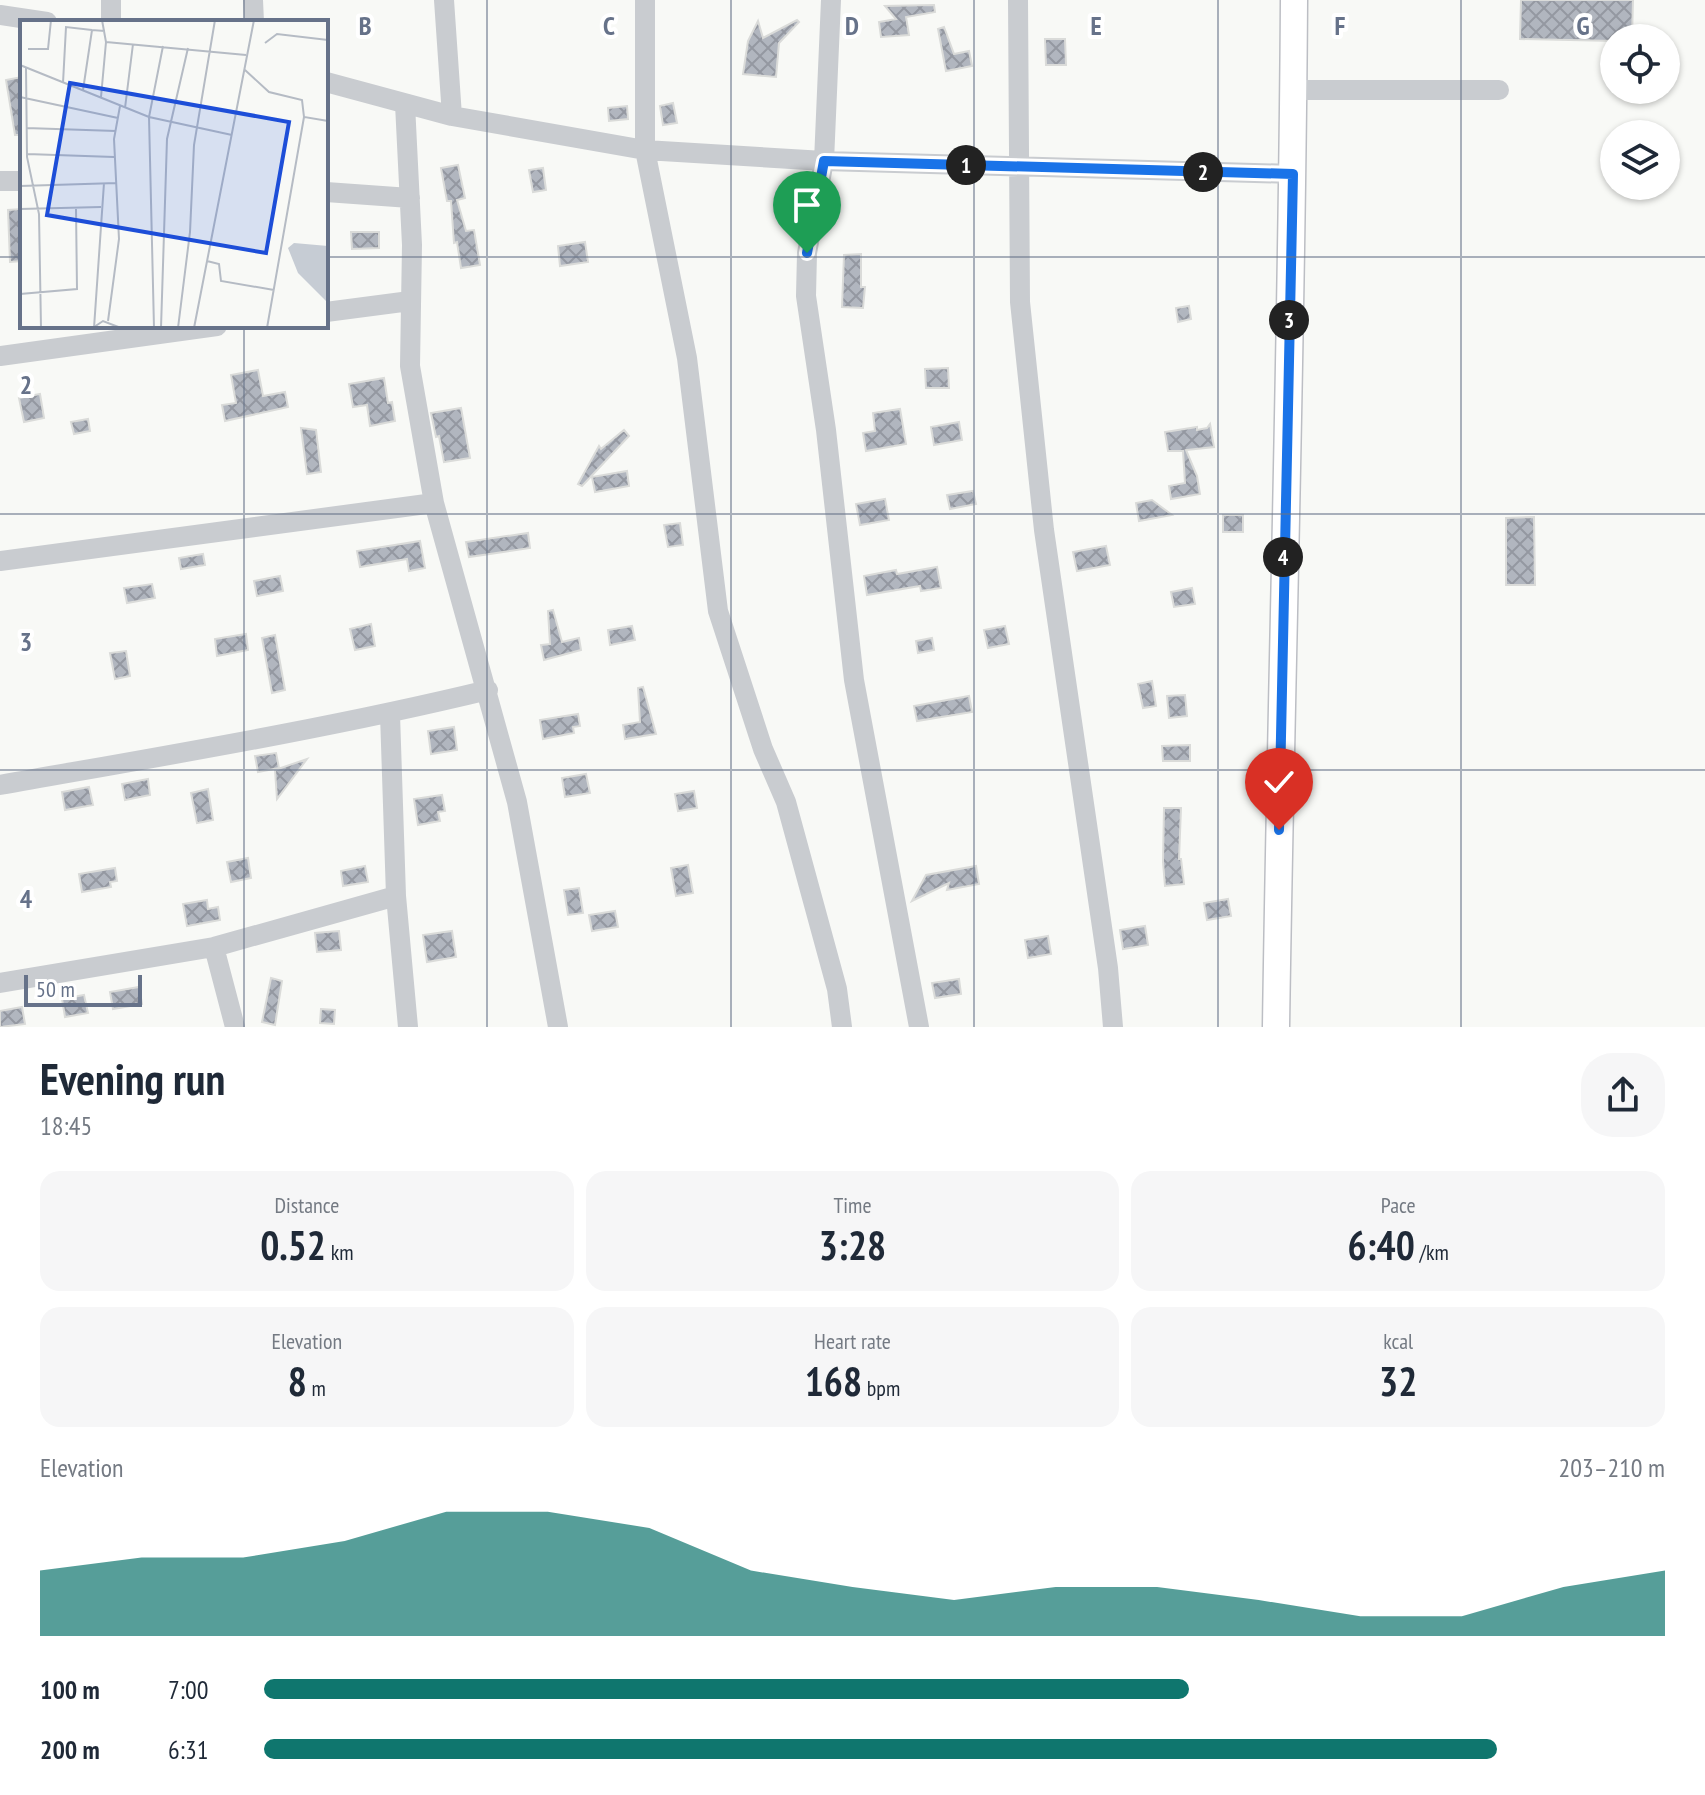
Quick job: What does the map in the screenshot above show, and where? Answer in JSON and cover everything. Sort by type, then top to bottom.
[{"type":"main road","points":[[1276,1027],[1294,0]]},
{"type":"street","points":[[253,0],[254,20]]},
{"type":"street","points":[[444,0],[452,116]]},
{"type":"street","points":[[645,0],[645,150],[687,358],[718,611],[763,749],[786,802],[837,989],[842,1027]]},
{"type":"street","points":[[831,0],[824,161],[807,253],[806,296],[826,430],[854,680],[919,1027]]},
{"type":"street","points":[[1018,0],[1020,302],[1044,530],[1108,968],[1113,1027]]},
{"type":"street","points":[[0,15],[34,20]]},
{"type":"street","points":[[328,83],[452,116],[645,150],[824,161],[1293,174]]},
{"type":"street","points":[[1293,90],[1499,90]]},
{"type":"street","points":[[405,104],[410,198],[410,366],[434,503],[517,802],[558,1027]]},
{"type":"street","points":[[328,192],[410,198]]},
{"type":"street","points":[[328,312],[410,301]]},
{"type":"street","points":[[0,356],[203,328]]},
{"type":"street","points":[[0,561],[434,503]]},
{"type":"street","points":[[0,785],[390,714],[488,690]]},
{"type":"street","points":[[390,714],[396,896],[408,1027]]},
{"type":"street","points":[[0,983],[214,947],[396,896]]},
{"type":"street","points":[[214,947],[235,1027]]},
{"type":"building","points":[[1521,0],[1633,0],[1632,24],[1600,24],[1600,41],[1520,39]]},
{"type":"building","points":[[934,5],[935,12],[906,17],[909,35],[881,37],[879,22],[896,19],[885,6]]},
{"type":"building","points":[[797,20],[799,22],[779,43],[776,77],[743,74],[748,41],[758,21],[763,38]]},
{"type":"building","points":[[944,27],[954,54],[969,51],[972,66],[946,71],[938,29]]},
{"type":"building","points":[[1045,39],[1065,39],[1066,65],[1046,65]]},
{"type":"building","points":[[20,77],[20,135],[15,135],[6,80]]},
{"type":"building","points":[[673,103],[677,123],[663,125],[660,106]]},
{"type":"building","points":[[627,106],[628,119],[609,121],[608,108]]},
{"type":"building","points":[[458,165],[465,198],[457,200],[466,231],[474,230],[480,265],[461,268],[457,242],[454,243],[451,201],[447,201],[441,168]]},
{"type":"building","points":[[543,168],[546,190],[533,192],[529,170]]},
{"type":"building","points":[[20,209],[20,261],[10,262],[8,210]]},
{"type":"building","points":[[351,232],[379,232],[379,248],[352,249]]},
{"type":"building","points":[[585,242],[588,262],[560,266],[558,246]]},
{"type":"building","points":[[861,254],[861,287],[865,287],[863,308],[842,307],[844,255]]},
{"type":"building","points":[[1189,306],[1191,319],[1178,322],[1176,308]]},
{"type":"building","points":[[948,368],[949,388],[926,388],[925,369]]},
{"type":"building","points":[[258,370],[263,396],[285,392],[288,407],[225,421],[222,405],[236,403],[231,375]]},
{"type":"building","points":[[384,378],[395,421],[370,426],[367,405],[353,407],[349,384]]},
{"type":"building","points":[[40,394],[44,418],[24,422],[19,398]]},
{"type":"building","points":[[461,408],[470,458],[444,462],[431,413]]},
{"type":"building","points":[[900,409],[906,444],[866,451],[863,433],[875,431],[873,413]]},
{"type":"building","points":[[88,419],[90,431],[74,434],[71,422]]},
{"type":"building","points":[[959,422],[962,440],[934,445],[931,427]]},
{"type":"building","points":[[1210,424],[1214,447],[1186,450],[1197,476],[1200,494],[1171,499],[1169,486],[1185,483],[1183,451],[1168,451],[1165,432],[1197,427],[1197,430]]},
{"type":"building","points":[[301,428],[316,430],[321,472],[307,474]]},
{"type":"building","points":[[624,430],[629,436],[582,486],[578,484],[599,446],[601,449]]},
{"type":"building","points":[[627,471],[629,486],[595,492],[592,477]]},
{"type":"building","points":[[973,491],[976,504],[950,509],[947,495]]},
{"type":"building","points":[[885,499],[889,520],[860,525],[856,504]]},
{"type":"building","points":[[1152,500],[1172,515],[1139,521],[1136,503]]},
{"type":"building","points":[[1223,515],[1243,515],[1243,532],[1223,532]]},
{"type":"building","points":[[1534,517],[1535,585],[1506,585],[1506,518]]},
{"type":"building","points":[[680,523],[683,545],[668,547],[664,525]]},
{"type":"building","points":[[528,533],[530,548],[469,557],[466,542]]},
{"type":"building","points":[[420,541],[425,568],[409,571],[407,559],[360,567],[357,551]]},
{"type":"building","points":[[1106,546],[1110,565],[1077,571],[1073,552]]},
{"type":"building","points":[[203,554],[205,565],[181,569],[179,558]]},
{"type":"building","points":[[937,567],[941,588],[921,591],[920,586],[867,595],[864,576]]},
{"type":"building","points":[[280,576],[283,591],[257,596],[254,581]]},
{"type":"building","points":[[152,584],[155,598],[127,603],[124,588]]},
{"type":"building","points":[[1192,588],[1195,604],[1174,607],[1171,592]]},
{"type":"building","points":[[553,610],[562,642],[579,638],[581,650],[544,660],[541,645],[550,644],[548,611]]},
{"type":"building","points":[[371,624],[375,646],[355,650],[350,629]]},
{"type":"building","points":[[632,626],[635,640],[610,645],[608,630]]},
{"type":"building","points":[[1005,626],[1009,644],[988,648],[984,630]]},
{"type":"building","points":[[246,634],[248,650],[217,656],[215,639]]},
{"type":"building","points":[[275,635],[285,690],[272,693],[262,638]]},
{"type":"building","points":[[932,638],[934,650],[918,653],[916,641]]},
{"type":"building","points":[[126,651],[130,676],[115,679],[110,653]]},
{"type":"building","points":[[1152,681],[1156,706],[1143,708],[1138,684]]},
{"type":"building","points":[[643,687],[656,734],[625,739],[623,725],[640,722],[638,688]]},
{"type":"building","points":[[1185,695],[1187,716],[1169,718],[1167,696]]},
{"type":"building","points":[[969,696],[972,712],[917,721],[914,706]]},
{"type":"building","points":[[578,714],[580,726],[573,727],[574,733],[543,739],[540,720]]},
{"type":"building","points":[[454,727],[457,750],[431,754],[428,731]]},
{"type":"building","points":[[1190,745],[1190,761],[1163,761],[1162,746]]},
{"type":"building","points":[[276,753],[279,768],[258,772],[255,756]]},
{"type":"building","points":[[307,759],[277,799],[275,770]]},
{"type":"building","points":[[586,774],[590,793],[565,797],[562,778]]},
{"type":"building","points":[[148,779],[150,795],[125,800],[122,784]]},
{"type":"building","points":[[89,787],[93,805],[65,810],[62,792]]},
{"type":"building","points":[[208,789],[213,820],[197,823],[191,793]]},
{"type":"building","points":[[694,791],[697,808],[678,811],[675,794]]},
{"type":"building","points":[[442,795],[445,811],[438,812],[440,821],[418,825],[414,799]]},
{"type":"building","points":[[1164,808],[1181,808],[1179,859],[1184,884],[1165,886]]},
{"type":"building","points":[[248,858],[251,878],[231,882],[227,862]]},
{"type":"building","points":[[688,865],[693,893],[676,896],[671,868]]},
{"type":"building","points":[[365,866],[368,882],[343,886],[341,871]]},
{"type":"building","points":[[976,866],[979,884],[947,890],[949,883],[912,901],[926,875]]},
{"type":"building","points":[[115,868],[117,881],[110,882],[111,887],[82,892],[79,874]]},
{"type":"building","points":[[579,888],[583,913],[568,915],[564,890]]},
{"type":"building","points":[[1228,899],[1231,916],[1207,920],[1204,903]]},
{"type":"building","points":[[207,900],[208,909],[218,907],[220,920],[187,926],[183,904]]},
{"type":"building","points":[[615,911],[618,927],[592,931],[589,915]]},
{"type":"building","points":[[1145,926],[1148,945],[1123,949],[1120,930]]},
{"type":"building","points":[[339,931],[341,950],[317,952],[315,933]]},
{"type":"building","points":[[452,931],[456,957],[427,962],[423,935]]},
{"type":"building","points":[[1048,936],[1051,954],[1028,958],[1025,940]]},
{"type":"building","points":[[271,978],[282,981],[275,1025],[262,1022]]},
{"type":"building","points":[[959,979],[961,994],[935,998],[932,983]]},
{"type":"building","points":[[139,987],[142,1004],[113,1009],[110,992]]},
{"type":"building","points":[[84,995],[88,1013],[65,1017],[62,999]]},
{"type":"building","points":[[22,1007],[25,1024],[0,1027],[0,1011]]},
{"type":"building","points":[[321,1009],[335,1010],[334,1024],[320,1023]]},
{"type":"route","points":[[807,253],[824,161],[1293,174],[1279,830]]}]
